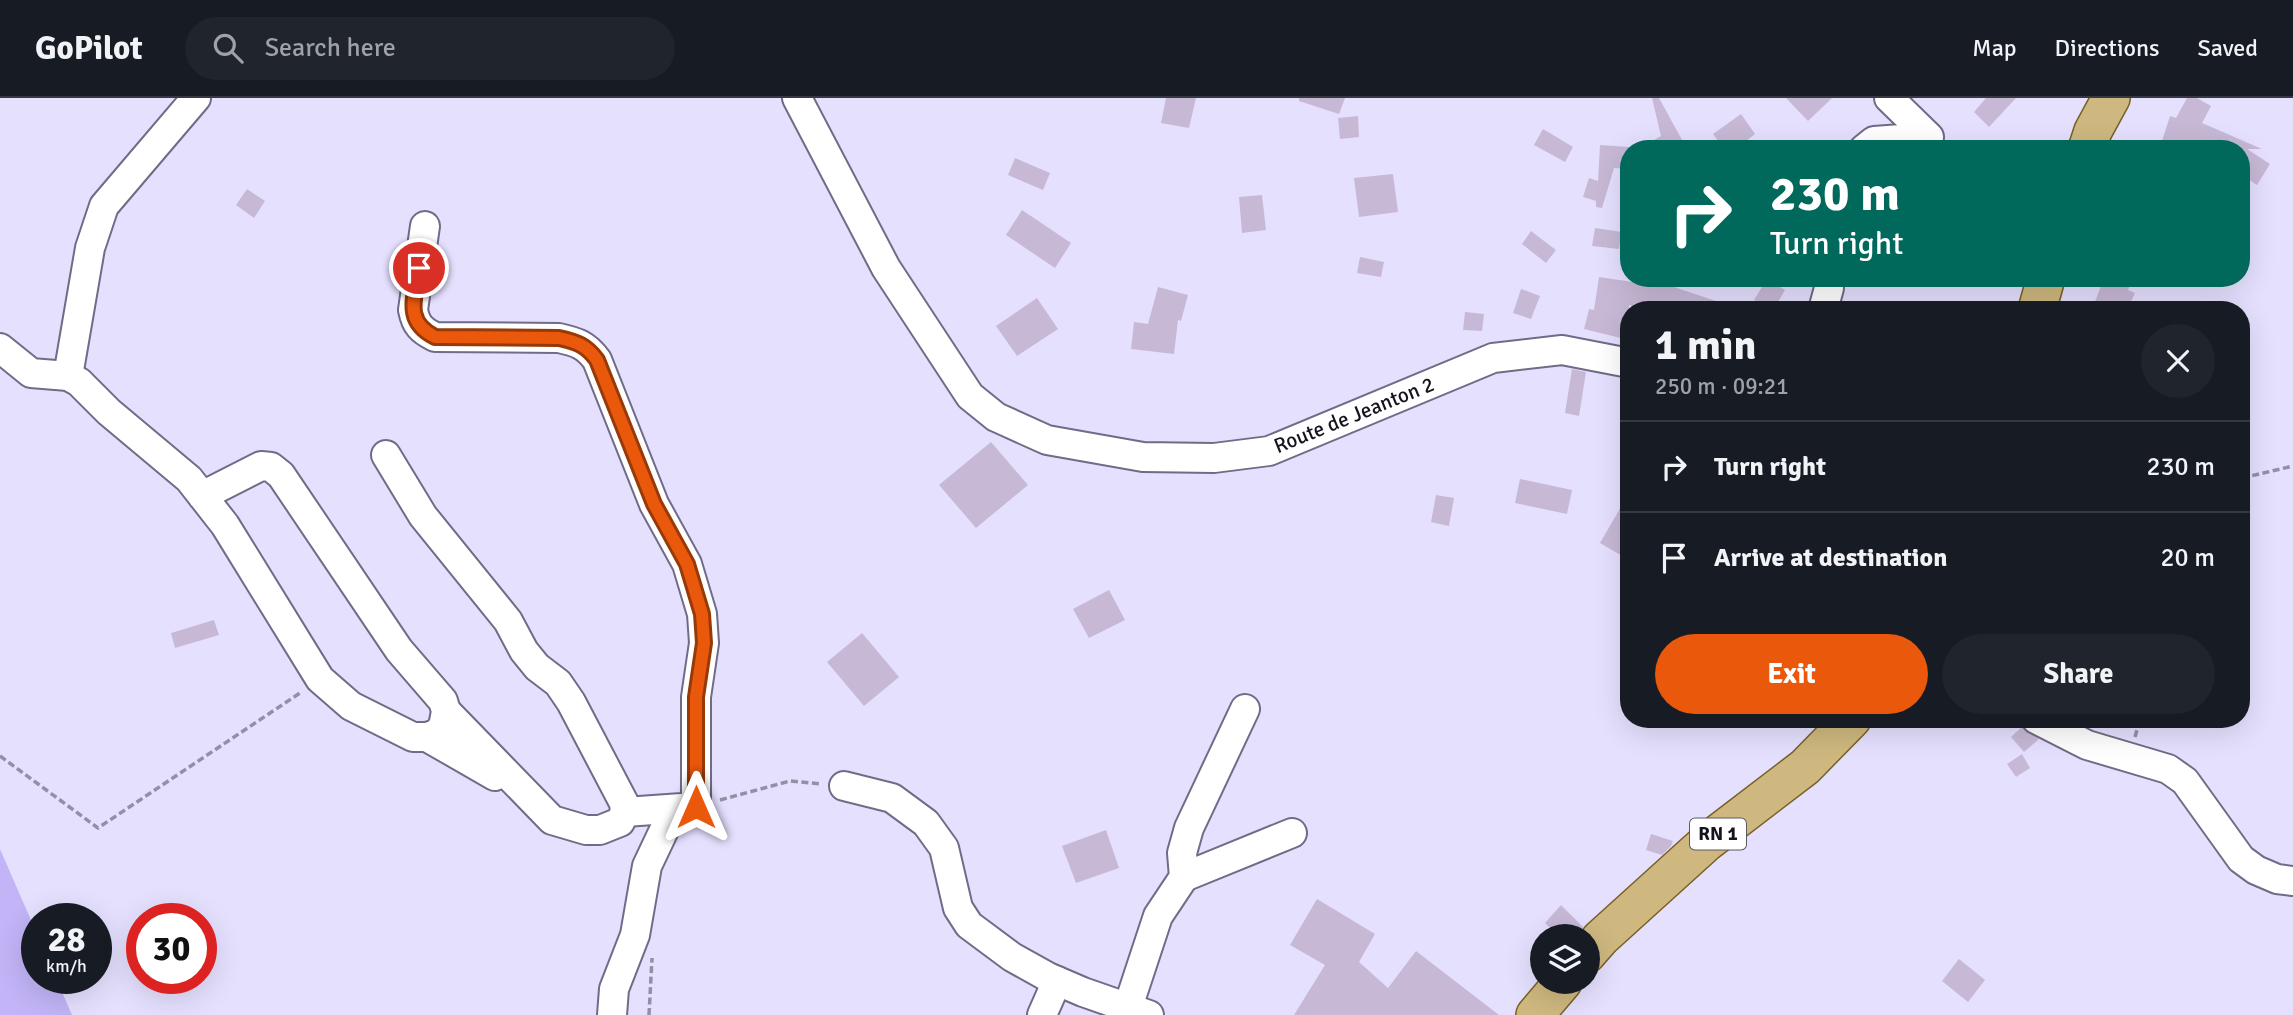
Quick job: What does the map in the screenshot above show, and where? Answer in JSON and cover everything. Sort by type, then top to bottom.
[{"type":"main road","points":[[2090,140],[2111,98]]},
{"type":"main road","name":"RN 1","points":[[1600,939],[1707,842],[1805,767],[1843,728]]},
{"type":"main road","points":[[1535,1015],[1553,994]]},
{"type":"street","points":[[68,376],[90,248],[104,206],[196,98]]},
{"type":"street","name":"Route de Jeanton 2","points":[[797,98],[886,268],[970,396],[996,417],[1047,440],[1143,457],[1214,458],[1242,455],[1269,451],[1493,358],[1562,350],[1620,361]]},
{"type":"street","points":[[1888,140],[1929,137],[1889,98]]},
{"type":"street","points":[[425,226],[413,310],[415,323],[435,337],[559,338],[589,348],[597,360],[654,504],[687,564],[702,614],[704,643],[685,808],[648,866],[635,935],[614,989],[612,1015]]},
{"type":"street","points":[[0,348],[31,373],[68,376],[79,382],[109,412],[189,479],[202,496],[225,525],[320,680],[351,706],[413,737],[427,737],[443,727],[446,711],[443,701],[399,650],[281,475],[271,467],[261,466],[202,496]]},
{"type":"street","points":[[386,456],[423,516],[495,602],[524,651],[537,667],[558,682],[571,702],[624,803],[625,812],[621,822],[600,830],[586,830],[552,820],[446,711]]},
{"type":"street","points":[[1184,877],[1182,853],[1189,828],[1245,709]]},
{"type":"street","points":[[2054,728],[2087,745],[2168,769],[2185,781],[2241,859],[2256,870],[2277,879],[2293,881]]},
{"type":"street","points":[[427,737],[480,765],[540,808]]},
{"type":"street","points":[[844,786],[892,798],[926,823],[944,848],[958,908],[969,925],[1012,957],[1057,981],[1138,1011],[1158,916],[1184,877],[1292,833]]},
{"type":"street","points":[[625,812],[685,808]]},
{"type":"street","points":[[1042,1015],[1057,981]]},
{"type":"path","points":[[2250,476],[2293,466]]},
{"type":"path","points":[[0,756],[98,828],[320,680]]},
{"type":"path","points":[[685,808],[790,781],[844,786]]},
{"type":"shaded area","points":[[0,849],[24,903],[21,903],[21,994],[63,994],[72,1015],[0,1015]]},
{"type":"building","points":[[1166,98],[1196,98],[1189,128],[1161,123]]},
{"type":"building","points":[[1299,98],[1345,98],[1339,114],[1299,101]]},
{"type":"building","points":[[1652,98],[1659,98],[1682,140],[1654,140],[1661,136]]},
{"type":"building","points":[[1786,98],[1832,98],[1808,121]]},
{"type":"building","points":[[1986,98],[2016,98],[1989,127],[1974,112]]},
{"type":"building","points":[[2187,98],[2197,98],[2211,106],[2202,123],[2241,140],[2162,140],[2170,116],[2176,118]]},
{"type":"building","points":[[1741,114],[1755,134],[1747,140],[1717,140],[1713,134]]},
{"type":"building","points":[[1358,116],[1359,137],[1340,139],[1338,118]]},
{"type":"building","points":[[1543,129],[1573,147],[1565,162],[1534,145]]},
{"type":"building","points":[[2250,144],[2262,149],[2250,149]]},
{"type":"building","points":[[1600,145],[1620,146],[1620,168],[1614,168],[1602,208],[1596,207],[1596,201],[1583,197],[1589,178],[1598,181]]},
{"type":"building","points":[[2250,151],[2270,164],[2257,185],[2250,180]]},
{"type":"building","points":[[1015,158],[1050,173],[1043,190],[1008,175]]},
{"type":"building","points":[[1393,174],[1398,212],[1359,217],[1354,178]]},
{"type":"building","points":[[247,189],[265,201],[254,218],[236,205]]},
{"type":"building","points":[[1262,195],[1266,230],[1242,233],[1239,197]]},
{"type":"building","points":[[1022,210],[1071,243],[1055,268],[1006,235]]},
{"type":"building","points":[[1595,228],[1620,232],[1619,249],[1592,246]]},
{"type":"building","points":[[1531,231],[1556,250],[1546,263],[1522,244]]},
{"type":"building","points":[[1360,257],[1384,262],[1381,277],[1357,273]]},
{"type":"building","points":[[1599,277],[1620,280],[1620,287],[1674,287],[1716,301],[1620,301],[1620,338],[1584,329],[1589,309],[1594,310]]},
{"type":"building","points":[[1158,287],[1188,295],[1181,321],[1178,320],[1174,354],[1131,349],[1134,322],[1148,324]]},
{"type":"building","points":[[1762,287],[1780,287],[1785,290],[1778,301],[1754,300]]},
{"type":"building","points":[[2101,287],[2129,287],[2128,290],[2135,293],[2131,301],[2095,301]]},
{"type":"building","points":[[1521,289],[1540,296],[1531,319],[1513,313]]},
{"type":"building","points":[[1037,298],[1058,329],[1017,356],[996,326]]},
{"type":"building","points":[[1465,312],[1484,314],[1482,331],[1463,330]]},
{"type":"building","points":[[1572,369],[1586,372],[1579,416],[1565,413]]},
{"type":"building","points":[[991,442],[1028,485],[976,528],[939,485]]},
{"type":"building","points":[[1520,479],[1572,490],[1567,514],[1515,503]]},
{"type":"building","points":[[1436,495],[1454,498],[1449,526],[1431,522]]},
{"type":"building","points":[[1620,509],[1620,555],[1600,543]]},
{"type":"building","points":[[1109,590],[1125,620],[1089,638],[1073,609]]},
{"type":"building","points":[[214,620],[219,635],[175,648],[171,633]]},
{"type":"building","points":[[862,633],[899,677],[864,706],[827,662]]},
{"type":"building","points":[[2023,728],[2039,739],[2024,752],[2011,737]]},
{"type":"building","points":[[2022,754],[2030,768],[2016,777],[2007,764]]},
{"type":"building","points":[[1106,830],[1119,868],[1076,883],[1062,846]]},
{"type":"building","points":[[1651,834],[1673,841],[1662,855],[1646,850]]},
{"type":"building","points":[[1317,899],[1375,934],[1359,962],[1388,988],[1416,951],[1499,1015],[1294,1015],[1325,965],[1290,945]]},
{"type":"building","points":[[1561,905],[1580,924],[1546,924]]},
{"type":"building","points":[[1959,959],[1985,980],[1968,1002],[1942,981]]},
{"type":"route","points":[[419,268],[413,310],[415,323],[435,337],[559,338],[589,348],[597,360],[654,504],[687,564],[702,614],[704,643],[696,697],[696,807]]}]
